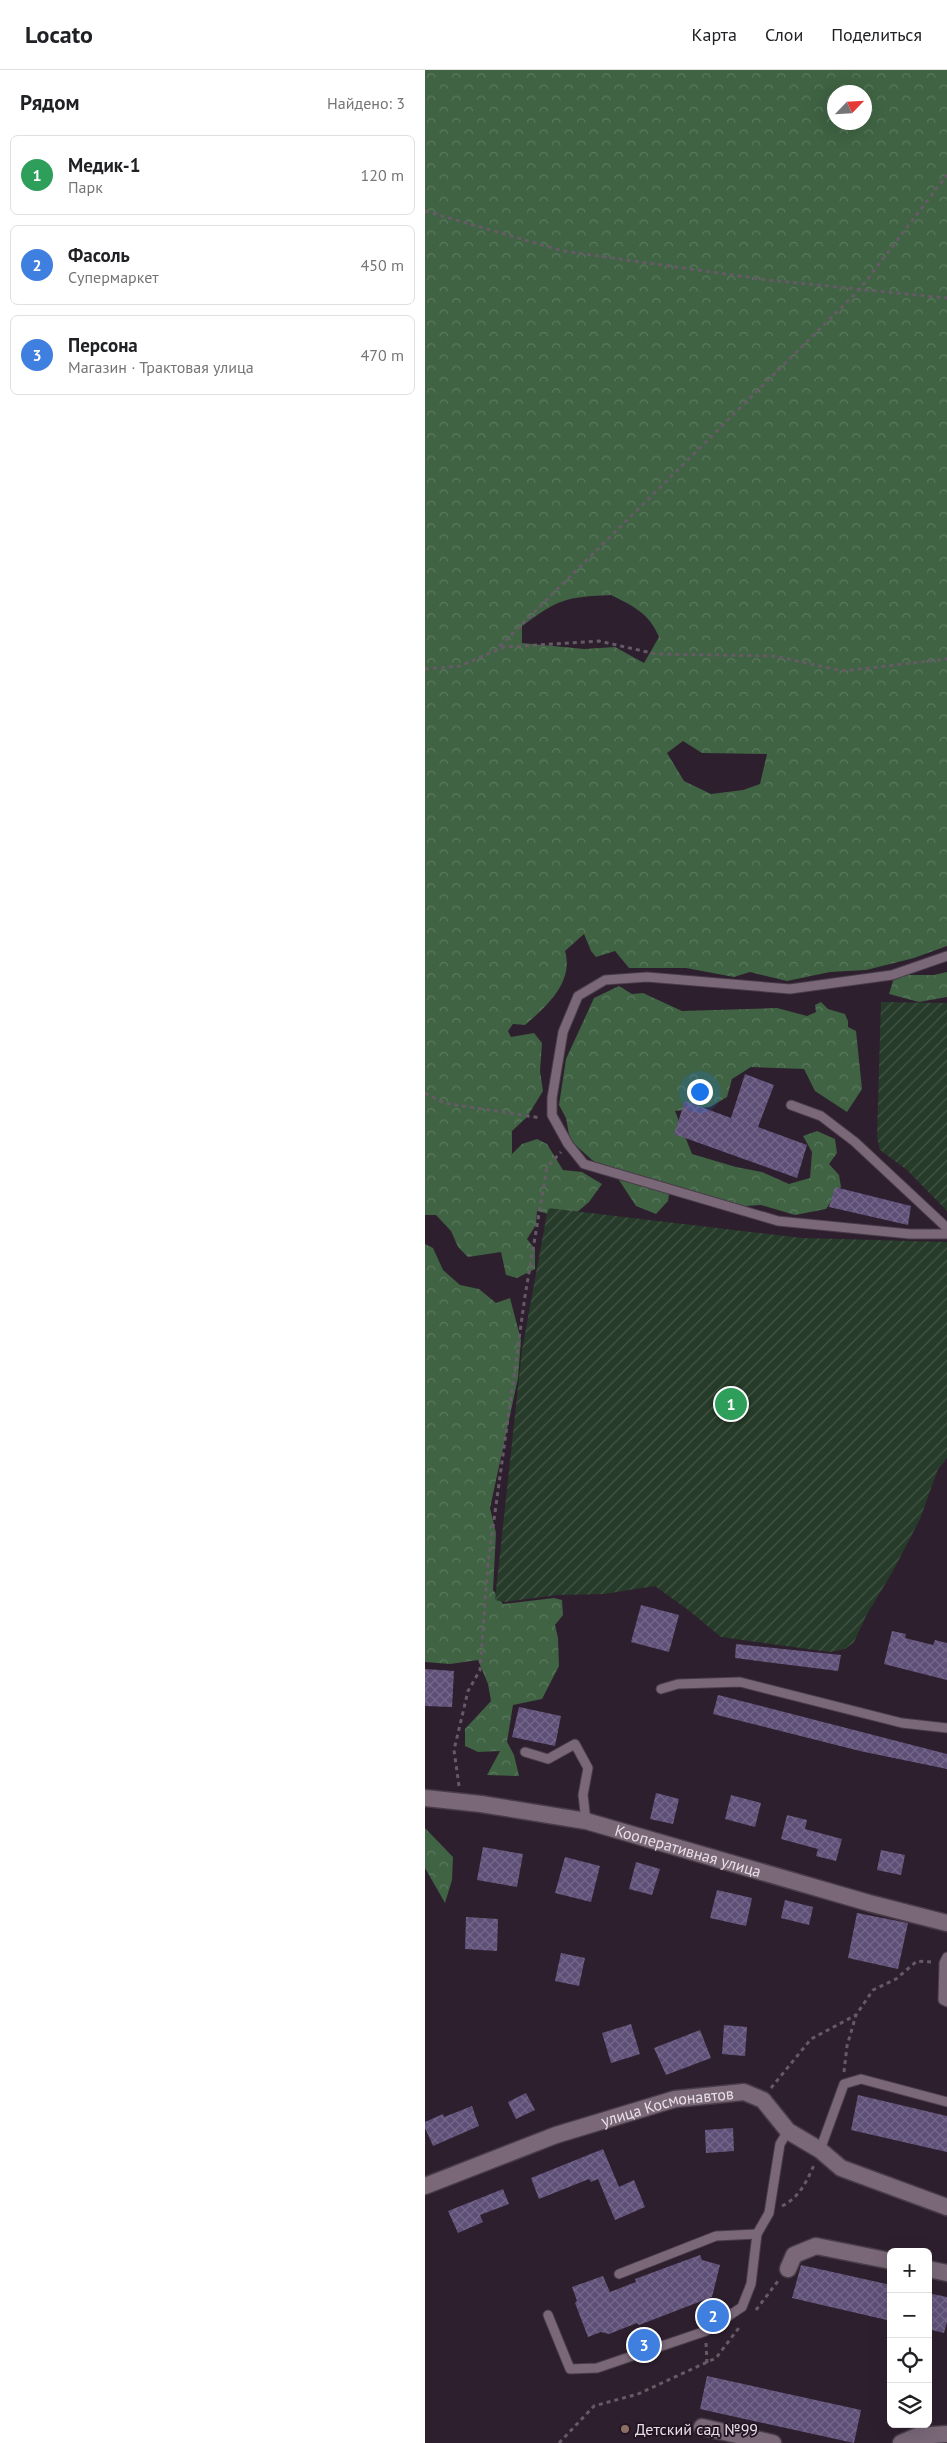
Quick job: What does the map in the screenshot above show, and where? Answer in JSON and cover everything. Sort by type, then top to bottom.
[{"type":"street","name":"Кооперативная улица","points":[[425,1798],[586,1822],[869,1903],[947,1923]]},
{"type":"street","name":"улица Космонавтов","points":[[425,2186],[555,2135],[675,2099],[744,2092],[763,2100]]},
{"type":"street","points":[[763,2100],[788,2131],[820,2150],[841,2168],[947,2207]]},
{"type":"street","points":[[788,2269],[794,2255],[816,2246],[887,2259]]},
{"type":"street","points":[[932,2270],[947,2273]]},
{"type":"street","points":[[702,2427],[773,2443]]},
{"type":"street","points":[[901,2443],[917,2436],[947,2434]]},
{"type":"lane","points":[[947,956],[892,975],[790,988],[647,977],[605,980],[578,996],[563,1032],[552,1098],[552,1115],[568,1144],[584,1164],[778,1221],[911,1234],[947,1234]]},
{"type":"lane","points":[[791,1105],[821,1116],[855,1142],[947,1228]]},
{"type":"lane","points":[[661,1689],[678,1684],[740,1682],[902,1723],[947,1728]]},
{"type":"lane","points":[[525,1752],[548,1759],[575,1744],[588,1768],[583,1795],[586,1822]]},
{"type":"lane","points":[[946,1960],[943,2000],[947,2002]]},
{"type":"lane","points":[[820,2150],[843,2084],[861,2079],[947,2102]]},
{"type":"lane","points":[[548,2315],[570,2369],[597,2368],[706,2331],[742,2307],[751,2284],[757,2234],[769,2213],[780,2144],[788,2131]]},
{"type":"lane","points":[[619,2274],[716,2236],[757,2234]]},
{"type":"path","points":[[494,652],[860,289],[947,176]]},
{"type":"path","points":[[425,211],[563,251],[768,280],[947,298]]},
{"type":"path","points":[[425,669],[461,666],[505,648],[599,641],[657,654],[774,656],[843,671],[947,659]]},
{"type":"path","points":[[425,1093],[444,1103],[495,1112],[541,1118],[552,1115]]},
{"type":"path","points":[[461,1802],[454,1750],[468,1691],[480,1670],[488,1563],[525,1296],[547,1167],[568,1144]]},
{"type":"path","points":[[843,2084],[847,2046],[856,2015],[873,1990],[896,1979],[917,1960],[946,1960]]},
{"type":"path","points":[[763,2100],[782,2072],[811,2039],[856,2015]]},
{"type":"path","points":[[769,2213],[789,2203],[805,2184],[820,2150]]},
{"type":"path","points":[[754,2312],[788,2269]]},
{"type":"path","points":[[559,2443],[593,2406],[638,2394],[716,2358],[734,2332],[747,2319]]},
{"type":"path","points":[[706,2331],[707,2363]]},
{"type":"green space","points":[[425,70],[947,70],[947,946],[914,958],[866,970],[830,972],[787,981],[750,972],[734,977],[686,968],[629,968],[615,951],[596,957],[591,951],[584,934],[565,951],[566,973],[557,992],[550,1001],[525,1025],[513,1024],[508,1031],[511,1037],[534,1033],[542,1043],[540,1071],[543,1091],[527,1117],[512,1131],[512,1154],[522,1144],[537,1139],[547,1144],[563,1170],[582,1172],[602,1184],[589,1202],[569,1219],[537,1211],[536,1225],[527,1239],[535,1249],[535,1269],[517,1278],[506,1275],[501,1252],[468,1257],[458,1247],[451,1231],[436,1215],[425,1215]],"holes":[[[611,595],[645,616],[659,637],[644,663],[615,647],[584,649],[522,643],[522,626],[554,605],[583,597]],[[683,741],[702,753],[767,754],[760,784],[743,790],[711,794],[684,781],[667,753]]]},
{"type":"green space","points":[[947,972],[947,997],[919,1002],[889,994],[895,975],[934,975]]},
{"type":"green space","points":[[619,986],[632,994],[643,993],[682,1011],[777,1008],[807,1016],[816,1012],[815,1005],[821,1002],[828,1009],[845,1014],[848,1027],[856,1031],[862,1089],[847,1112],[815,1091],[804,1069],[751,1067],[732,1079],[727,1097],[710,1107],[675,1111],[692,1154],[736,1167],[762,1172],[789,1184],[810,1178],[812,1152],[803,1136],[817,1131],[835,1139],[837,1153],[829,1164],[839,1175],[841,1187],[826,1209],[795,1215],[761,1205],[730,1207],[670,1188],[668,1201],[656,1214],[636,1206],[615,1174],[592,1160],[570,1140],[566,1118],[559,1105],[566,1059],[594,998]]},
{"type":"green space","points":[[881,1002],[947,1003],[947,1211],[907,1170],[880,1150],[877,1137]]},
{"type":"green space","points":[[548,1208],[802,1238],[947,1242],[947,1458],[938,1469],[920,1519],[893,1571],[866,1616],[854,1642],[845,1649],[830,1652],[721,1637],[655,1586],[604,1594],[557,1595],[505,1602],[495,1600],[522,1350]]},
{"type":"green space","points":[[425,1244],[433,1248],[443,1270],[460,1285],[479,1289],[496,1303],[510,1298],[521,1340],[518,1378],[490,1508],[496,1533],[493,1590],[503,1604],[554,1598],[562,1600],[563,1615],[555,1625],[558,1638],[559,1666],[542,1699],[513,1705],[507,1742],[514,1755],[519,1776],[487,1775],[500,1751],[478,1752],[465,1746],[465,1729],[491,1701],[488,1684],[478,1660],[450,1664],[425,1662]]},
{"type":"green space","points":[[425,1828],[453,1857],[452,1880],[445,1903],[425,1868]]},
{"type":"building","points":[[745,1074],[774,1085],[758,1127],[807,1145],[797,1178],[674,1134],[685,1101],[731,1118]]},
{"type":"building","points":[[835,1187],[911,1206],[908,1225],[829,1207]]},
{"type":"building","points":[[641,1605],[679,1615],[669,1652],[631,1642]]},
{"type":"building","points":[[892,1631],[906,1634],[905,1638],[933,1645],[935,1640],[947,1643],[947,1680],[884,1664]]},
{"type":"building","points":[[736,1644],[841,1655],[838,1671],[735,1658]]},
{"type":"building","points":[[425,1669],[454,1671],[452,1707],[425,1706]]},
{"type":"building","points":[[718,1695],[947,1754],[947,1769],[860,1751],[713,1714]]},
{"type":"building","points":[[519,1707],[561,1716],[555,1746],[512,1737]]},
{"type":"building","points":[[656,1793],[679,1799],[673,1824],[650,1819]]},
{"type":"building","points":[[731,1795],[761,1803],[755,1827],[725,1819]]},
{"type":"building","points":[[787,1815],[807,1820],[805,1829],[842,1839],[836,1861],[816,1856],[818,1849],[781,1839]]},
{"type":"building","points":[[483,1847],[523,1854],[517,1887],[477,1880]]},
{"type":"building","points":[[881,1850],[905,1855],[901,1875],[877,1870]]},
{"type":"building","points":[[565,1857],[600,1866],[591,1902],[555,1893]]},
{"type":"building","points":[[636,1862],[660,1869],[652,1895],[629,1889]]},
{"type":"building","points":[[717,1890],[752,1898],[746,1926],[710,1918]]},
{"type":"building","points":[[785,1900],[813,1907],[809,1925],[781,1918]]},
{"type":"building","points":[[857,1913],[908,1923],[898,1969],[848,1958]]},
{"type":"building","points":[[466,1917],[498,1919],[497,1951],[465,1949]]},
{"type":"building","points":[[561,1953],[585,1958],[579,1986],[555,1981]]},
{"type":"building","points":[[631,2024],[640,2054],[611,2063],[602,2033]]},
{"type":"building","points":[[724,2025],[747,2027],[745,2056],[722,2054]]},
{"type":"building","points":[[700,2030],[711,2058],[666,2075],[654,2048]]},
{"type":"building","points":[[526,2093],[535,2110],[516,2119],[508,2102]]},
{"type":"building","points":[[858,2095],[947,2116],[947,2152],[851,2130]]},
{"type":"building","points":[[472,2106],[479,2126],[433,2146],[425,2128],[425,2122],[443,2114],[444,2117]]},
{"type":"building","points":[[733,2128],[734,2151],[706,2153],[705,2130]]},
{"type":"building","points":[[603,2149],[619,2187],[634,2180],[645,2207],[615,2220],[598,2179],[591,2182],[589,2179],[539,2199],[531,2178]]},
{"type":"building","points":[[503,2189],[509,2204],[480,2215],[483,2222],[458,2233],[448,2211]]},
{"type":"building","points":[[700,2255],[702,2260],[720,2265],[712,2297],[639,2325],[637,2323],[609,2334],[601,2332],[588,2337],[575,2303],[577,2301],[572,2287],[603,2276],[610,2292],[636,2282],[635,2279]]},
{"type":"building","points":[[801,2265],[887,2284],[887,2320],[792,2298]]},
{"type":"building","points":[[932,2294],[947,2297],[947,2322],[944,2333],[932,2330]]},
{"type":"building","points":[[707,2376],[861,2410],[854,2443],[700,2409]]},
{"type":"place","name":"Медик-1","points":[[731,1404]]},
{"type":"place","name":"Фасоль","points":[[713,2316]]},
{"type":"place","name":"Персона","points":[[644,2345]]},
{"type":"place","name":"Детский сад №99","points":[[625,2429]]}]
